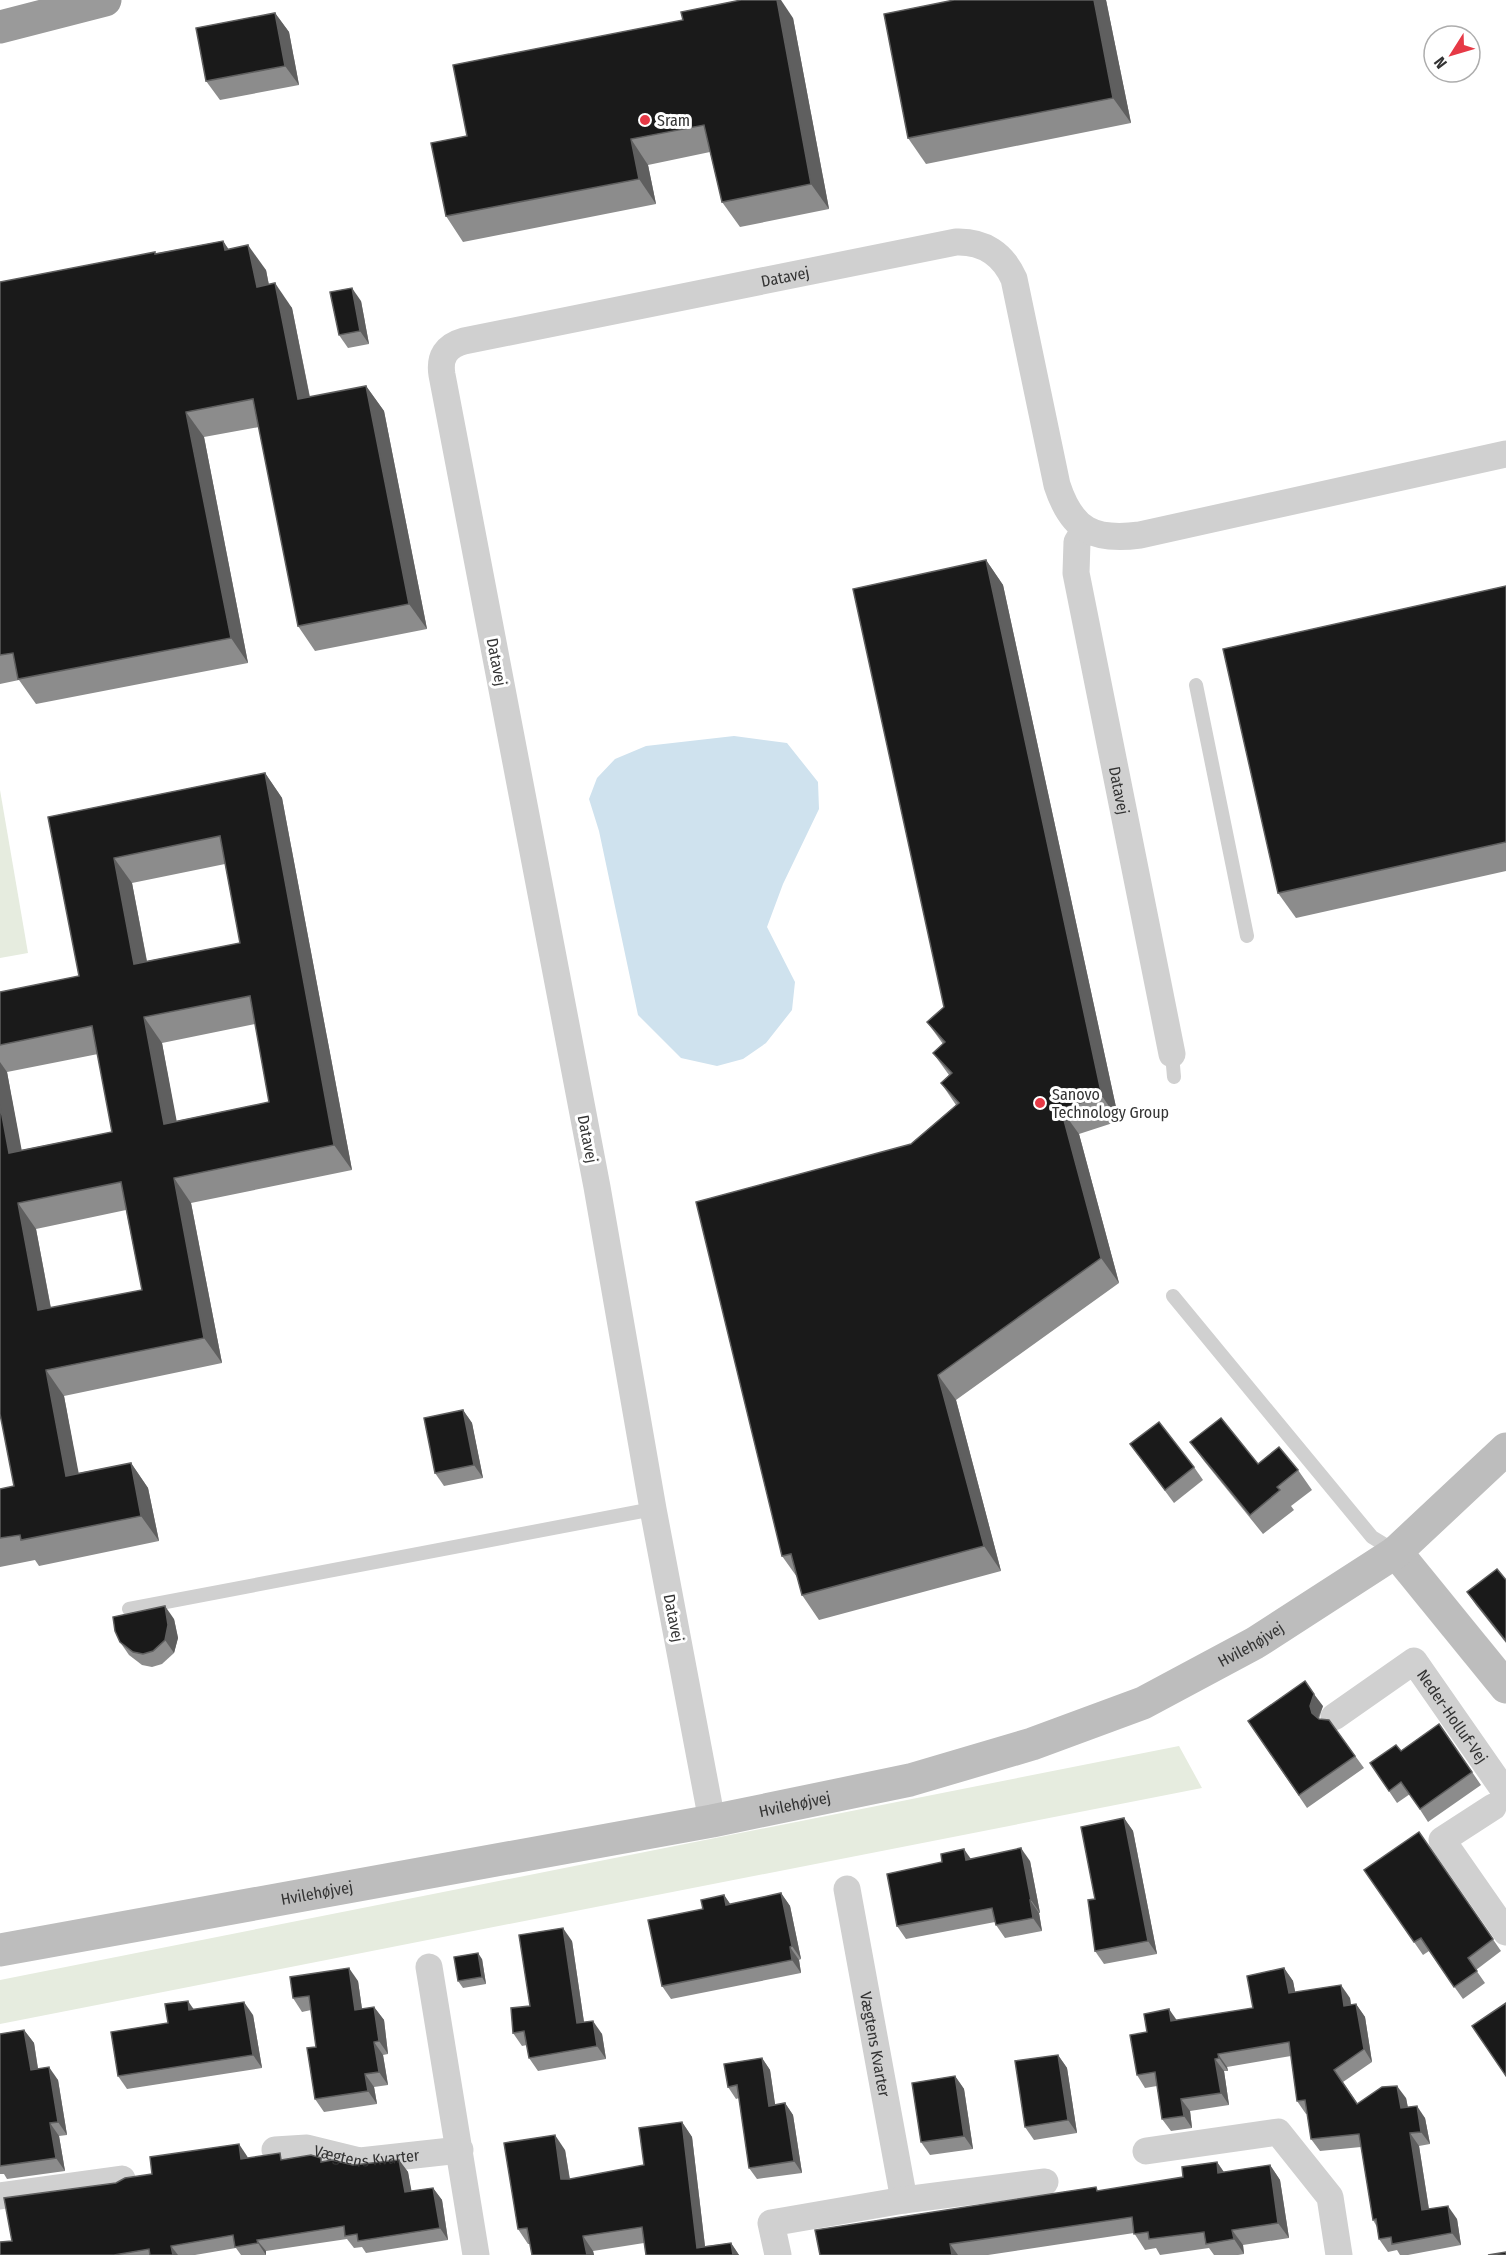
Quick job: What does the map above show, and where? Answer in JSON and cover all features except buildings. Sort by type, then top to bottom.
[{"type":"highway","points":[[0,27],[105,0]]},
{"type":"street","name":"Datavej","points":[[712,1821],[653,1509],[595,1176],[440,365],[443,355],[450,347],[464,341],[956,242],[980,244],[999,256],[1009,268],[1014,279],[1057,485],[1064,505],[1074,519],[1086,529],[1103,537],[1140,535],[1506,454]]},
{"type":"street","name":"Datavej","points":[[1086,529],[1077,542],[1076,573],[1173,1065]]},
{"type":"street","name":"Hvilehøjvej","points":[[0,1950],[712,1821],[910,1780],[1032,1744],[1143,1703],[1255,1643],[1396,1552],[1506,1449]]},
{"type":"street","points":[[1396,1552],[1506,1687]]},
{"type":"street","name":"Neder-Holluf-Vej","points":[[1334,1717],[1414,1661],[1503,1805],[1442,1840],[1506,1932]]},
{"type":"street","name":"Vægtens Kvarter","points":[[847,1889],[904,2200]]},
{"type":"street","points":[[429,1967],[476,2255]]},
{"type":"street","points":[[1146,2151],[1278,2132],[1330,2197],[1339,2255]]},
{"type":"street","name":"Vægtens Kvarter","points":[[275,2150],[307,2148],[360,2161],[460,2150]]},
{"type":"street","points":[[0,2196],[122,2179]]},
{"type":"street","points":[[777,2255],[771,2223],[904,2200],[1045,2182]]},
{"type":"lane","points":[[1196,685],[1247,936]]},
{"type":"lane","points":[[1173,1296],[1372,1537],[1396,1552]]},
{"type":"lane","points":[[129,1609],[653,1509]]},
{"type":"shaded area","points":[[0,790],[28,953],[0,958]]},
{"type":"shaded area","points":[[1179,1746],[1202,1788],[0,2024],[0,1980]]},
{"type":"water","points":[[734,736],[787,743],[818,782],[819,809],[783,884],[767,927],[795,982],[792,1010],[766,1043],[743,1059],[717,1066],[681,1058],[638,1015],[599,831],[589,799],[597,778],[615,759],[646,746]]},
{"type":"place","name":"Sram","points":[[645,120]]},
{"type":"place","name":"Sanovo Technology Group","points":[[1040,1103]]}]
